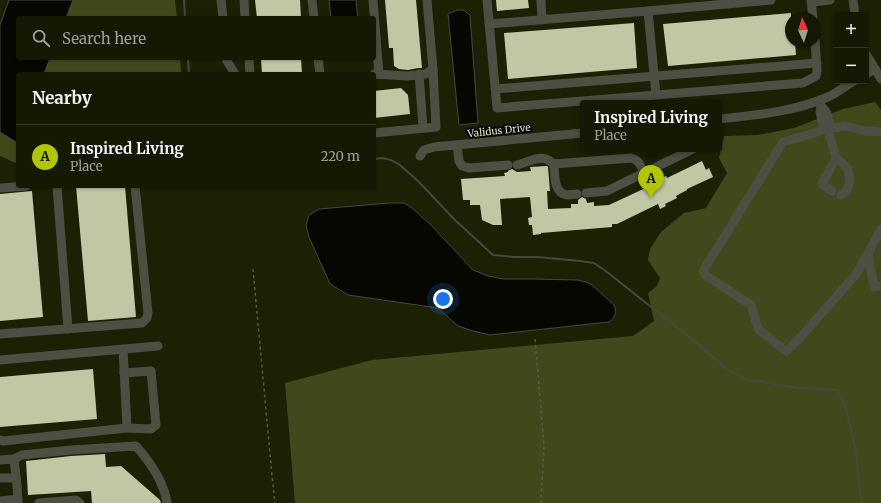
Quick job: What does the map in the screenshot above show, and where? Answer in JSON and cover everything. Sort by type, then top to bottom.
[{"type":"street","points":[[222,0],[223,16]]},
{"type":"street","points":[[244,0],[245,16]]},
{"type":"street","points":[[312,0],[314,16]]},
{"type":"street","points":[[373,0],[374,16]]},
{"type":"street","points":[[376,133],[436,127],[427,0]]},
{"type":"street","points":[[487,0],[497,108],[580,101]]},
{"type":"street","points":[[541,0],[542,20]]},
{"type":"street","points":[[489,24],[771,0]]},
{"type":"street","points":[[813,12],[812,1],[830,0]]},
{"type":"street","points":[[853,0],[855,12]]},
{"type":"street","points":[[648,11],[656,95]]},
{"type":"street","points":[[595,100],[803,83],[816,76],[818,70],[816,48]]},
{"type":"street","points":[[869,59],[881,79]]},
{"type":"street","points":[[227,60],[235,72]]},
{"type":"street","points":[[249,60],[250,72]]},
{"type":"street","points":[[318,60],[320,72]]},
{"type":"street","points":[[375,60],[376,72]]},
{"type":"street","points":[[495,89],[817,63]]},
{"type":"street","points":[[376,74],[408,76],[426,74],[433,69]]},
{"type":"street","points":[[869,72],[875,69]]},
{"type":"street","points":[[419,74],[423,128]]},
{"type":"street","points":[[722,119],[772,113],[820,103],[849,84]]},
{"type":"street","points":[[820,103],[820,112],[823,124],[828,128],[836,158],[847,168],[850,183],[846,193],[841,195]]},
{"type":"street","points":[[881,132],[865,131],[845,126],[828,128],[783,142],[703,271],[704,274],[751,305],[758,329],[786,351],[799,339],[856,272],[868,254],[881,229]]},
{"type":"street","name":"Validus Drive","points":[[420,156],[424,150],[434,147],[580,132]]},
{"type":"street","points":[[457,145],[459,161],[462,166],[470,168],[512,165],[538,159],[546,159],[554,164],[631,158],[639,163],[644,173]]},
{"type":"street","points":[[554,164],[556,185],[558,189],[566,195],[582,194],[607,191],[686,152]]},
{"type":"street","points":[[832,191],[822,184],[836,158]]},
{"type":"street","points":[[0,188],[16,187]]},
{"type":"street","points":[[57,188],[68,329]]},
{"type":"street","points":[[0,334],[142,323],[147,318],[148,313],[135,188]]},
{"type":"street","points":[[868,254],[874,287],[881,286]]},
{"type":"street","points":[[0,360],[158,346]]},
{"type":"street","points":[[123,349],[127,428]]},
{"type":"street","points":[[0,440],[18,440],[127,428],[151,429],[156,425],[151,371],[124,373]]},
{"type":"street","points":[[0,460],[14,459],[22,455],[136,446],[147,459],[159,478],[166,498],[166,503]]},
{"type":"street","points":[[0,501],[18,501],[14,459]]},
{"type":"street","points":[[0,478],[16,478]]},
{"type":"street","points":[[40,503],[76,500],[80,503]]},
{"type":"path","points":[[253,269],[275,503]]},
{"type":"path","points":[[535,339],[544,446],[541,503]]},
{"type":"green space","points":[[73,0],[175,0],[177,16],[67,16]]},
{"type":"green space","points":[[49,60],[180,60],[181,72],[45,72]]},
{"type":"green space","points":[[875,102],[881,110],[881,503],[295,503],[285,383],[372,360],[633,336],[654,321],[648,293],[657,286],[660,278],[648,260],[650,249],[661,232],[684,213],[706,208],[727,173],[719,158],[720,152],[722,152],[724,136],[758,135],[794,128],[843,109]]},
{"type":"green space","points":[[0,132],[16,142],[16,163],[0,156]]},
{"type":"shaded area","points":[[9,0],[73,0],[67,16],[16,16],[16,60],[49,60],[45,72],[16,72],[16,142],[0,132],[0,25]]},
{"type":"shaded area","points":[[329,0],[356,0],[358,16],[331,16]]},
{"type":"shaded area","points":[[457,10],[463,10],[470,15],[478,123],[459,125],[448,14]]},
{"type":"shaded area","points":[[404,203],[412,208],[431,225],[473,270],[488,276],[504,279],[577,280],[586,282],[592,285],[615,306],[615,314],[613,319],[609,322],[490,335],[458,326],[438,308],[348,295],[330,284],[309,237],[306,225],[309,215],[319,209]]},
{"type":"building","points":[[255,0],[300,0],[301,16],[257,16]]},
{"type":"building","points":[[385,0],[416,0],[422,68],[408,70],[399,69],[394,66],[393,48],[389,48]]},
{"type":"building","points":[[496,0],[528,0],[529,8],[497,11]]},
{"type":"building","points":[[785,14],[785,48],[795,48],[796,55],[668,66],[663,24]]},
{"type":"building","points":[[634,23],[637,68],[508,79],[504,33]]},
{"type":"building","points":[[261,60],[301,60],[302,72],[262,72]]},
{"type":"building","points":[[401,88],[408,95],[410,114],[376,118],[376,91]]},
{"type":"building","points":[[702,161],[706,170],[709,168],[713,177],[687,189],[676,196],[677,198],[665,204],[666,206],[660,209],[658,204],[617,224],[612,224],[612,227],[533,235],[532,225],[529,225],[528,218],[532,217],[530,197],[500,199],[502,225],[493,225],[482,220],[480,205],[470,205],[470,200],[463,200],[461,179],[505,176],[504,173],[512,169],[517,172],[531,171],[530,167],[547,166],[550,191],[547,191],[548,209],[571,208],[571,204],[578,204],[578,200],[582,197],[586,199],[587,203],[594,202],[594,206],[609,205],[654,184],[653,182],[666,176],[667,178]]},
{"type":"building","points":[[76,188],[125,188],[136,317],[88,321]]},
{"type":"building","points":[[32,191],[43,317],[0,321],[0,194]]},
{"type":"building","points":[[93,369],[97,419],[0,427],[0,377]]},
{"type":"building","points":[[105,454],[106,467],[121,466],[160,500],[161,503],[92,503],[91,491],[28,495],[26,461]]},
{"type":"waterway","points":[[184,0],[185,16]]},
{"type":"waterway","points":[[188,60],[189,72]]},
{"type":"waterway","points":[[376,159],[382,158],[391,160],[400,165],[419,182],[455,220],[493,255],[537,257],[594,263],[698,344],[724,367],[746,380],[797,388],[837,390],[846,408],[856,451],[860,494],[863,503]]},
{"type":"place","name":"Inspired Living","points":[[651,198]]}]
